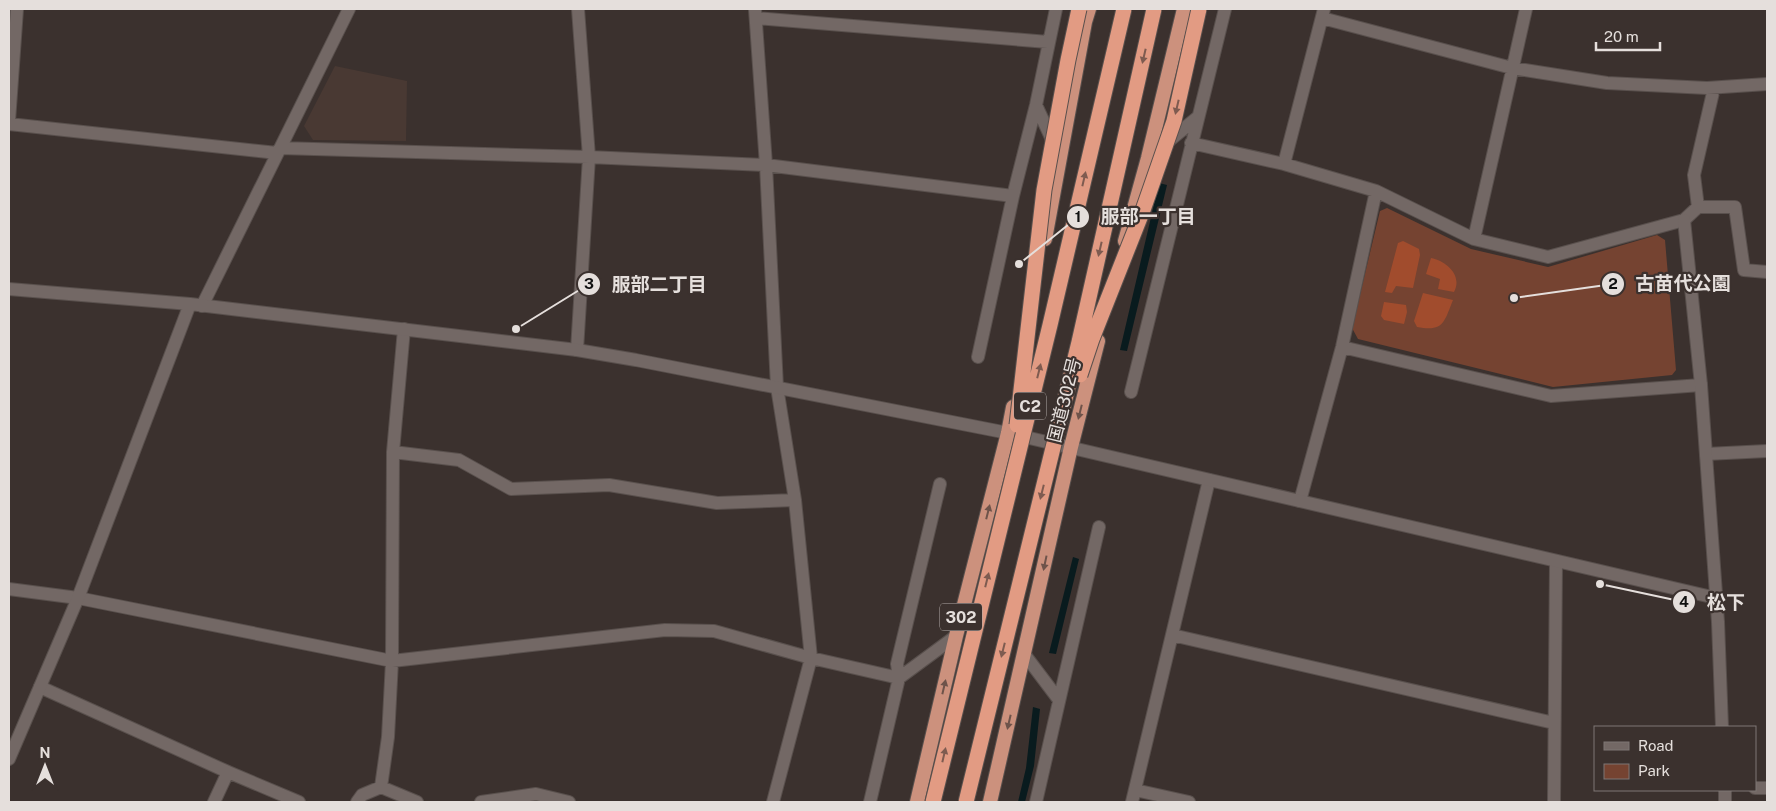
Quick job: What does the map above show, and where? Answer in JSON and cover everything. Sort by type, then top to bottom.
[{"type":"highway","points":[[1010,486],[1044,190],[1079,9]]},
{"type":"highway","name":"302","points":[[917,802],[956,636],[1008,433],[1036,291],[1084,22],[1088,9]]},
{"type":"highway","name":"C2","points":[[933,802],[1050,325],[1124,9]]},
{"type":"highway","name":"C2","points":[[966,802],[1079,342],[1154,9]]},
{"type":"highway","name":"国道302号","points":[[990,802],[1025,655],[1070,448],[1148,158],[1184,9]]},
{"type":"highway","points":[[1047,471],[1092,339],[1143,210],[1174,121],[1199,9]]},
{"type":"street","points":[[17,9],[9,122],[278,151],[588,157],[766,165],[1013,196]]},
{"type":"street","points":[[9,759],[78,598],[196,305],[278,151],[349,9]]},
{"type":"street","points":[[577,350],[588,157],[578,9]]},
{"type":"street","points":[[978,357],[1056,9]]},
{"type":"street","points":[[1131,392],[1225,9]]},
{"type":"street","points":[[1474,239],[1526,9]]},
{"type":"street","points":[[773,802],[811,658],[795,500],[777,388],[766,165],[756,14],[1048,42]]},
{"type":"street","points":[[1284,164],[1323,14],[1512,68],[1606,83],[1714,88],[1767,84]]},
{"type":"street","points":[[1698,206],[1694,175],[1714,88]]},
{"type":"street","points":[[1036,105],[1060,155]]},
{"type":"street","points":[[1148,158],[1198,117]]},
{"type":"street","points":[[1191,143],[1284,164],[1376,191],[1474,239],[1548,257],[1684,220],[1698,206],[1735,206],[1744,270],[1767,272]]},
{"type":"street","points":[[1300,501],[1342,347],[1376,191]]},
{"type":"street","points":[[1684,220],[1701,385],[1716,598],[1722,726]]},
{"type":"street","points":[[9,289],[196,305],[577,350],[1008,433],[1716,598]]},
{"type":"street","points":[[381,787],[388,737],[392,661],[393,452],[404,329]]},
{"type":"street","points":[[1342,347],[1551,396],[1701,385]]},
{"type":"street","points":[[1706,454],[1767,451]]},
{"type":"street","points":[[393,452],[458,460],[511,489],[609,485],[717,503],[795,500]]},
{"type":"street","points":[[1189,802],[1133,796],[1209,480]]},
{"type":"street","points":[[870,802],[899,678],[897,664],[940,484]]},
{"type":"street","points":[[1036,802],[1099,527]]},
{"type":"street","points":[[1554,802],[1556,561]]},
{"type":"street","points":[[9,589],[78,598],[392,661],[665,630],[714,630],[811,658],[899,678],[956,636]]},
{"type":"street","points":[[1172,635],[1554,723]]},
{"type":"street","points":[[1025,655],[1060,700]]},
{"type":"street","points":[[40,687],[299,802]]},
{"type":"street","points":[[214,802],[228,772]]},
{"type":"street","points":[[356,802],[362,795],[381,787],[417,802]]},
{"type":"street","points":[[480,802],[536,794],[563,802]]},
{"type":"shaded area","points":[[335,66],[407,81],[406,141],[313,140],[304,126]]},
{"type":"shaded area","points":[[1159,183],[1167,185],[1127,351],[1120,350]]},
{"type":"shaded area","points":[[1403,241],[1419,249],[1420,255],[1413,288],[1396,286],[1392,293],[1385,292],[1398,243]]},
{"type":"shaded area","points":[[1431,258],[1442,262],[1452,270],[1456,280],[1454,292],[1438,289],[1440,279],[1426,274]]},
{"type":"shaded area","points":[[1423,293],[1453,300],[1445,320],[1442,324],[1433,328],[1417,327],[1414,321]]},
{"type":"shaded area","points":[[1384,302],[1406,305],[1407,312],[1404,324],[1384,320],[1381,316]]},
{"type":"shaded area","points":[[1073,557],[1079,559],[1056,654],[1049,653]]},
{"type":"shaded area","points":[[1033,707],[1040,709],[1034,766],[1025,802],[1018,802],[1026,768]]},
{"type":"green space","points":[[1387,208],[1471,249],[1548,267],[1657,235],[1665,240],[1676,370],[1672,375],[1553,387],[1358,339],[1352,328],[1380,211]]},
{"type":"place","name":"服部一丁目","points":[[1019,264]]},
{"type":"place","name":"古苗代公園","points":[[1514,298]]},
{"type":"place","name":"服部二丁目","points":[[516,329]]},
{"type":"place","name":"松下","points":[[1600,584]]}]
